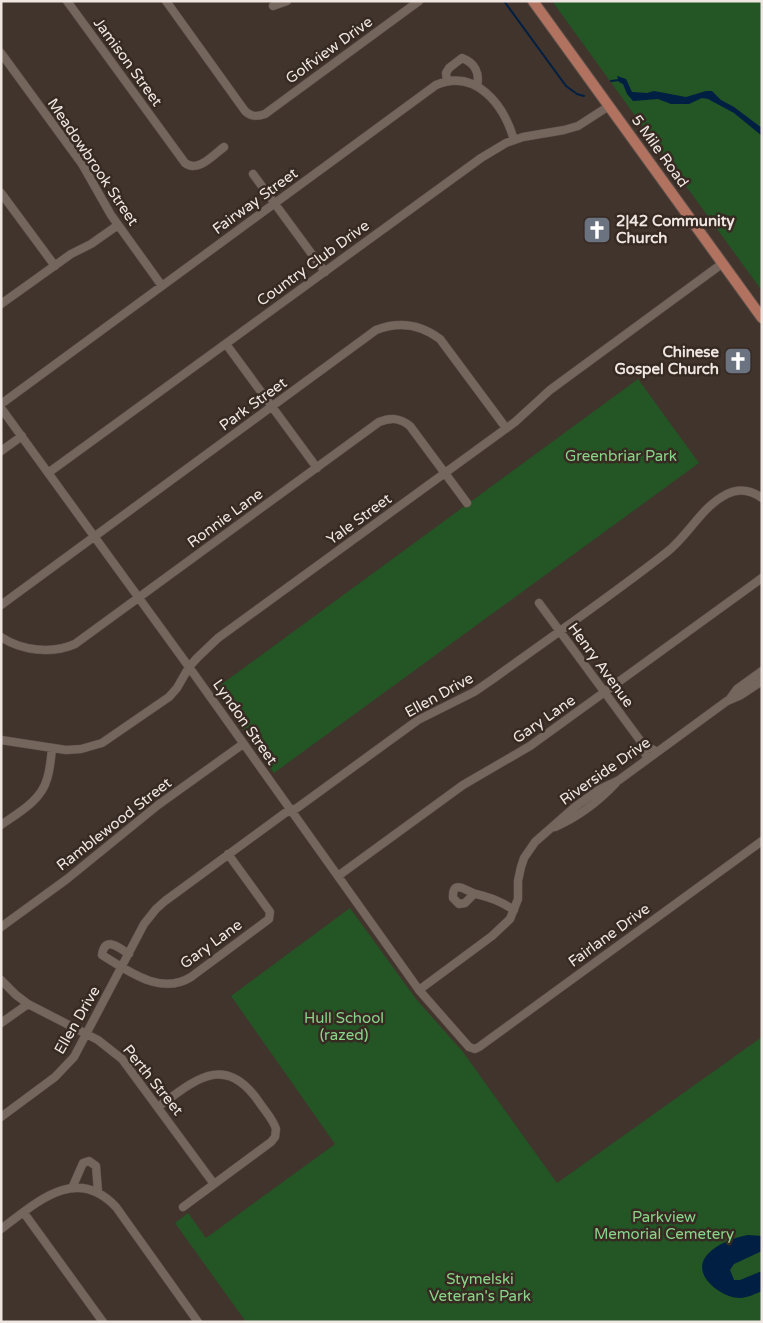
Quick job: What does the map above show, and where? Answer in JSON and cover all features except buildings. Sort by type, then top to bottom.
[{"type":"main road","name":"5 Mile Road","points":[[533,1],[762,318]]},
{"type":"street","name":"Jamison Street","points":[[67,1],[185,163],[191,167],[200,165],[224,147]]},
{"type":"street","name":"Golfview Drive","points":[[166,1],[245,111],[254,116],[265,114],[419,1]]},
{"type":"street","points":[[273,6],[288,1]]},
{"type":"street","name":"Meadowbrook Street","points":[[1,53],[82,164],[103,203],[162,286]]},
{"type":"street","points":[[477,86],[479,78],[477,71],[469,61],[462,58],[449,68],[446,73],[447,81],[469,81],[485,92],[494,101],[514,140]]},
{"type":"street","name":"Fairway Street","points":[[1,404],[428,91],[447,81]]},
{"type":"street","name":"Country Club Drive","points":[[48,473],[481,158],[514,140],[535,134],[572,128],[609,106]]},
{"type":"street","points":[[253,174],[325,272]]},
{"type":"street","points":[[1,192],[55,266]]},
{"type":"street","points":[[1,304],[71,254],[91,244],[118,225]]},
{"type":"street","name":"Yale Street","points":[[1,740],[52,748],[81,749],[108,740],[169,697],[189,668],[218,638],[506,428],[550,390],[723,263]]},
{"type":"street","name":"Park Street","points":[[1,606],[376,330],[405,325],[423,329],[440,339],[506,428]]},
{"type":"street","points":[[226,344],[317,468]]},
{"type":"street","name":"Lyndon Street","points":[[1,408],[140,598],[419,990],[466,1045],[471,1048]]},
{"type":"street","name":"Ronnie Lane","points":[[1,637],[10,642],[38,650],[62,648],[79,642],[379,422],[396,418],[410,426],[445,473]]},
{"type":"street","points":[[1,451],[22,436]]},
{"type":"street","points":[[445,473],[467,503]]},
{"type":"street","name":"Ellen Drive","points":[[1,1117],[55,1077],[65,1068],[80,1048],[144,924],[156,909],[228,854],[290,810],[297,808],[418,720],[481,688],[668,551],[706,509],[720,498],[738,490],[755,493],[762,498]]},
{"type":"street","name":"Gary Lane","points":[[338,876],[463,785],[518,754],[762,578]]},
{"type":"street","name":"Henry Avenue","points":[[539,603],[642,743],[647,759]]},
{"type":"street","name":"Riverside Drive","points":[[727,701],[737,689],[762,671]]},
{"type":"street","name":"Riverside Drive","points":[[419,990],[499,931],[510,919],[518,899],[518,881],[524,858],[535,842],[564,816],[600,789],[619,780],[727,701],[741,695],[762,681]]},
{"type":"street","name":"Henry Avenue","points":[[642,743],[657,752]]},
{"type":"street","name":"Ramblewood Street","points":[[1,927],[67,879],[166,800],[244,744]]},
{"type":"street","points":[[1,825],[30,804],[42,790],[48,776],[52,748]]},
{"type":"street","name":"Fairlane Drive","points":[[471,1048],[479,1047],[762,840]]},
{"type":"street","name":"Gary Lane","points":[[122,968],[157,984],[180,983],[191,977],[269,919],[270,912],[228,854]]},
{"type":"street","points":[[474,894],[492,897],[514,910]]},
{"type":"street","points":[[122,968],[102,955],[103,949],[109,944],[113,944],[129,954]]},
{"type":"street","name":"Perth Street","points":[[1,980],[28,1004],[105,1045],[122,1059],[214,1184]]},
{"type":"street","points":[[1,1023],[28,1004]]},
{"type":"street","points":[[158,1107],[195,1080],[212,1075],[224,1075],[236,1079],[247,1086],[275,1125],[275,1137],[271,1142],[183,1207]]},
{"type":"street","points":[[72,1188],[83,1163],[89,1161],[96,1166],[98,1192]]},
{"type":"street","points":[[1,1229],[56,1191],[84,1188],[98,1192],[116,1207],[198,1322]]},
{"type":"street","points":[[24,1213],[103,1322]]},
{"type":"green space","points":[[552,1],[762,1],[762,291]]},
{"type":"green space","name":"Greenbriar Park","points":[[638,379],[699,463],[274,773],[215,689]]},
{"type":"green space","name":"Parkview Memorial Cemetery","points":[[350,908],[416,999],[463,1052],[557,1183],[762,1037],[762,1322],[246,1322],[175,1223],[188,1213],[206,1238],[335,1144],[231,996]]},
{"type":"water","points":[[617,76],[626,79],[632,92],[647,93],[654,91],[686,97],[712,91],[721,100],[734,107],[762,128],[762,136],[734,113],[708,99],[702,98],[689,104],[671,104],[658,99],[633,101],[627,94],[623,84],[619,82]]},
{"type":"water","points":[[748,1235],[762,1236],[762,1251],[734,1264],[730,1270],[734,1280],[740,1280],[762,1271],[762,1291],[751,1296],[732,1297],[710,1284],[702,1270],[703,1262],[711,1251],[721,1244],[731,1239]]},
{"type":"waterway","points":[[504,1],[566,86],[577,94],[584,96]]},
{"type":"waterway","points":[[611,81],[619,80]]},
{"type":"place","name":"2|42 Community Church","points":[[597,230]]},
{"type":"place","name":"Chinese Gospel Church","points":[[738,361]]},
{"type":"park label","name":"Hull School (razed)","points":[[344,1026]]},
{"type":"park label","name":"Stymelski Veteran's Park","points":[[480,1288]]}]
